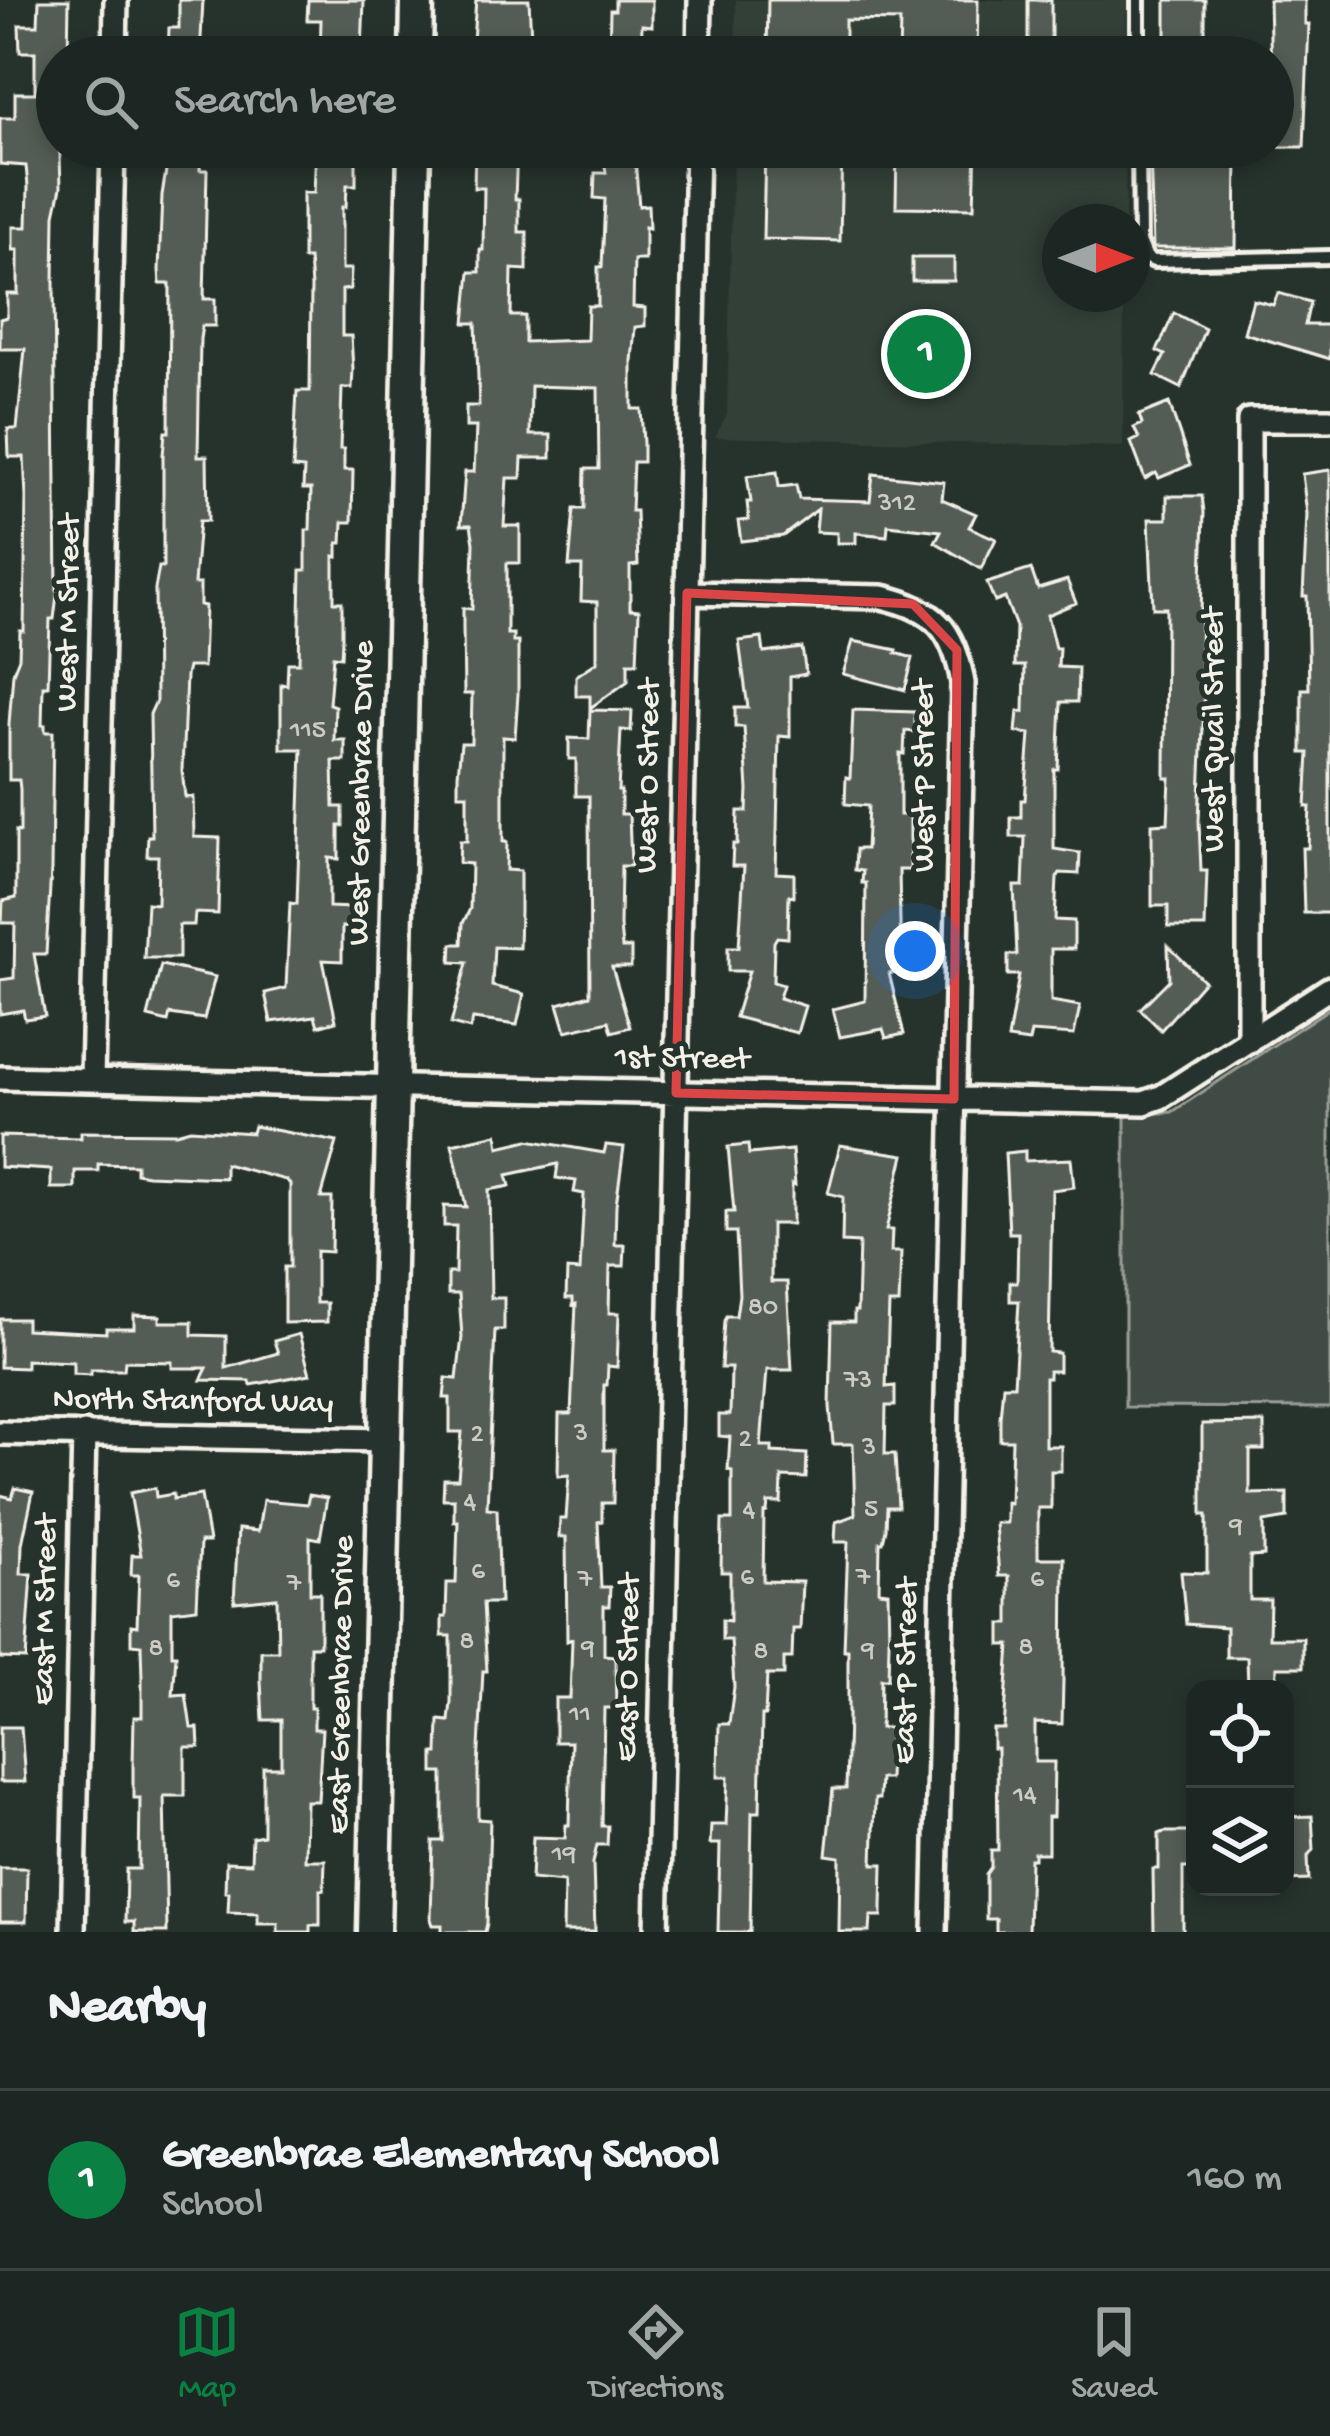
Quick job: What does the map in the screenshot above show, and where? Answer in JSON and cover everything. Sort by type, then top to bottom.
[{"type":"street","points":[[115,36],[116,0]]},
{"type":"street","points":[[416,36],[417,0]]},
{"type":"street","points":[[699,36],[700,0]]},
{"type":"street","name":"West M Street","points":[[92,1080],[113,168]]},
{"type":"street","name":"West Greenbrae Drive","points":[[385,1440],[413,168]]},
{"type":"street","name":"West O Street","points":[[668,1406],[697,168]]},
{"type":"street","name":"West Quail Street","points":[[1249,1041],[1250,420],[1330,420]]},
{"type":"street","name":"West P Street","points":[[687,593],[881,597],[913,604],[940,623],[957,650],[963,682],[947,1411]]},
{"type":"street","name":"1st Street","points":[[0,1078],[1144,1103],[1162,1097],[1330,988]]},
{"type":"street","name":"East O Street","points":[[657,1932],[668,1406]]},
{"type":"street","name":"East P Street","points":[[935,1932],[947,1411]]},
{"type":"street","name":"North Stanford Way","points":[[0,1433],[385,1440]]},
{"type":"street","name":"East M Street","points":[[73,1932],[84,1433]]},
{"type":"street","name":"East Greenbrae Drive","points":[[374,1932],[385,1440]]},
{"type":"lane","points":[[1138,0],[1138,36]]},
{"type":"lane","points":[[1139,168],[1140,241],[1147,258],[1330,257]]},
{"type":"highlighted area","points":[[687,593],[913,604],[957,650],[954,1099],[676,1093]]},
{"type":"shaded area","points":[[736,0],[1127,0],[1126,36],[735,36]]},
{"type":"shaded area","points":[[733,168],[1126,168],[1125,204],[1042,204],[1042,312],[1124,312],[1123,447],[715,437],[727,414]]},
{"type":"shaded area","points":[[1330,1008],[1330,1408],[1125,1407],[1125,1116],[1172,1112]]},
{"type":"building","points":[[39,0],[69,0],[68,36],[36,36],[36,168],[60,168],[54,281],[57,595],[54,619],[50,619],[48,686],[43,686],[42,725],[45,732],[53,732],[46,954],[34,954],[45,1016],[25,1019],[23,1010],[0,1014],[0,980],[14,978],[15,923],[2,923],[3,901],[16,898],[16,831],[20,832],[19,780],[9,780],[9,724],[13,673],[20,631],[24,631],[26,497],[24,457],[9,457],[8,429],[17,429],[25,349],[0,349],[0,319],[7,317],[7,294],[18,294],[13,227],[27,227],[28,186],[26,166],[0,164],[0,118],[15,118],[15,93],[35,93],[35,52],[20,52],[19,25],[38,25]]},
{"type":"building","points":[[179,0],[203,0],[201,36],[169,36],[169,28],[179,28]]},
{"type":"building","points":[[308,0],[364,0],[363,36],[321,36],[321,20],[307,20]]},
{"type":"building","points":[[476,0],[529,0],[531,36],[473,36]]},
{"type":"building","points":[[615,0],[652,0],[652,26],[642,25],[642,36],[609,36],[610,10],[615,10]]},
{"type":"building","points":[[768,0],[978,0],[977,36],[900,36],[900,21],[845,20],[845,36],[767,36]]},
{"type":"building","points":[[1028,0],[1051,0],[1051,36],[1028,36]]},
{"type":"building","points":[[1166,0],[1205,0],[1205,36],[1166,36]]},
{"type":"building","points":[[1269,0],[1305,0],[1305,24],[1309,24],[1304,147],[1294,147],[1294,36],[1270,36]]},
{"type":"building","points":[[166,168],[207,170],[204,299],[215,299],[215,326],[202,326],[200,339],[198,456],[207,456],[208,521],[199,521],[194,584],[200,584],[200,605],[205,606],[203,667],[188,667],[186,676],[182,770],[185,797],[193,797],[194,837],[220,838],[218,914],[195,913],[194,925],[179,925],[179,958],[144,958],[147,903],[157,904],[158,856],[147,856],[148,836],[152,836],[150,714],[156,701],[155,589],[159,567],[163,567],[163,455],[165,432],[169,432],[170,284],[160,284]]},
{"type":"building","points":[[315,168],[356,168],[356,185],[347,185],[346,207],[342,207],[342,269],[351,269],[350,289],[342,290],[342,336],[351,336],[353,369],[352,388],[342,388],[340,449],[344,449],[344,470],[353,470],[352,522],[343,522],[342,543],[338,543],[338,557],[334,556],[334,602],[342,602],[342,639],[341,657],[333,656],[329,704],[335,706],[334,740],[345,740],[345,761],[333,761],[334,807],[343,807],[343,826],[339,826],[339,859],[329,858],[329,907],[352,908],[351,928],[342,927],[342,961],[323,960],[336,1021],[318,1026],[315,1016],[271,1022],[265,993],[286,988],[290,903],[297,904],[302,749],[281,749],[281,684],[287,685],[288,663],[299,663],[301,570],[306,570],[306,530],[310,530],[311,489],[303,489],[304,469],[293,468],[297,391],[310,391],[311,287],[309,259],[303,259],[303,193],[314,193]]},
{"type":"building","points":[[474,168],[516,168],[515,199],[519,199],[519,232],[527,232],[527,270],[512,269],[511,316],[525,316],[525,342],[587,340],[588,306],[598,306],[598,267],[602,267],[605,199],[594,198],[595,173],[606,173],[605,168],[636,168],[639,206],[648,205],[649,228],[645,227],[645,260],[634,260],[633,307],[645,308],[645,326],[635,327],[632,361],[632,409],[641,409],[643,443],[643,462],[633,462],[631,511],[636,511],[638,565],[630,566],[630,609],[639,610],[637,663],[628,663],[628,681],[590,708],[590,696],[576,696],[576,676],[597,662],[597,602],[581,601],[582,566],[569,566],[574,509],[584,509],[585,469],[599,469],[598,388],[531,386],[530,435],[551,435],[551,458],[522,458],[521,478],[507,478],[504,526],[520,526],[520,563],[507,563],[507,634],[518,642],[518,694],[515,738],[503,737],[503,842],[507,842],[506,870],[520,871],[519,948],[494,947],[492,986],[524,994],[517,1025],[473,1019],[470,1029],[451,1024],[467,963],[451,962],[452,944],[462,944],[463,923],[470,909],[471,864],[459,863],[460,841],[467,841],[467,794],[458,794],[458,774],[461,743],[471,743],[472,694],[464,694],[463,608],[472,609],[474,543],[471,525],[461,525],[465,472],[474,472],[475,452],[476,427],[466,427],[466,406],[479,406],[476,323],[465,323],[470,272],[480,272],[483,250],[484,188],[474,188]]},
{"type":"building","points":[[765,168],[842,168],[840,241],[763,239]]},
{"type":"building","points":[[897,168],[975,168],[974,208],[896,207]]},
{"type":"building","points":[[1151,168],[1237,168],[1236,248],[1153,248]]},
{"type":"building","points":[[912,258],[954,258],[954,281],[912,281]]},
{"type":"building","points":[[1278,293],[1310,302],[1305,325],[1330,325],[1330,359],[1244,333],[1253,300],[1273,305]]},
{"type":"building","points":[[1174,313],[1205,329],[1181,388],[1155,375],[1165,355],[1157,351]]},
{"type":"building","points":[[1169,403],[1190,465],[1145,479],[1131,442],[1139,438],[1134,428],[1142,424],[1139,415]]},
{"type":"building","points":[[1330,470],[1330,913],[1304,913],[1302,848],[1308,848],[1310,807],[1306,807],[1309,753],[1302,753],[1302,689],[1309,689],[1307,596],[1303,596],[1307,514],[1302,474]]},
{"type":"building","points":[[777,472],[779,487],[796,485],[799,499],[870,501],[873,474],[944,482],[942,499],[976,514],[969,527],[996,539],[981,569],[935,542],[941,531],[888,525],[887,536],[856,533],[856,543],[837,543],[837,533],[816,532],[818,509],[783,536],[741,541],[738,521],[749,520],[747,502],[751,502],[747,476]]},
{"type":"building","points":[[1167,496],[1202,496],[1204,512],[1199,821],[1201,871],[1207,871],[1205,927],[1168,927],[1168,906],[1152,906],[1152,824],[1168,823],[1170,778],[1165,778],[1166,608],[1153,608],[1149,519],[1167,519]]},
{"type":"building","points":[[1031,569],[1038,589],[1067,580],[1076,603],[1047,615],[1055,648],[1059,648],[1058,667],[1078,668],[1077,702],[1061,702],[1058,769],[1054,769],[1054,849],[1080,853],[1079,874],[1060,873],[1057,878],[1055,920],[1074,921],[1074,949],[1051,949],[1051,1001],[1080,1006],[1074,1035],[1031,1032],[1029,1042],[1008,1039],[1019,975],[1008,975],[1008,955],[1017,955],[1014,886],[1023,886],[1025,837],[1011,837],[1011,817],[1021,817],[1021,800],[1025,800],[1030,734],[1016,732],[1018,711],[1024,712],[1025,666],[1015,666],[1016,627],[1005,598],[995,602],[987,583]]},
{"type":"building","points":[[762,638],[764,653],[802,648],[806,674],[790,677],[790,737],[779,736],[776,873],[794,874],[794,896],[789,895],[788,938],[777,937],[774,942],[773,982],[783,985],[779,998],[805,1006],[797,1033],[735,1017],[749,971],[728,971],[728,947],[739,947],[744,866],[732,866],[733,844],[737,844],[738,811],[747,811],[748,790],[744,727],[735,727],[735,708],[748,708],[739,641]]},
{"type":"building","points":[[853,641],[913,658],[905,690],[843,674]]},
{"type":"building","points":[[590,710],[632,711],[631,731],[621,730],[618,791],[621,814],[629,814],[631,866],[621,866],[620,926],[622,948],[631,948],[631,967],[612,967],[630,1027],[612,1032],[609,1021],[566,1031],[558,1004],[590,995],[589,796],[576,796],[576,759],[569,759],[569,738],[589,739]]},
{"type":"building","points":[[853,710],[915,712],[915,732],[905,731],[904,754],[900,753],[900,815],[910,815],[910,870],[899,870],[901,973],[889,973],[904,1034],[886,1038],[883,1029],[840,1037],[833,1009],[865,1001],[866,883],[862,883],[863,871],[855,870],[856,849],[866,849],[868,806],[845,804]]},
{"type":"building","points":[[1168,946],[1204,981],[1161,1030],[1140,1009],[1169,980]]},
{"type":"building","points":[[161,965],[215,977],[204,1019],[170,1014],[168,1022],[148,1017]]},
{"type":"building","points":[[254,1126],[337,1142],[321,1198],[332,1198],[331,1252],[316,1251],[316,1303],[327,1303],[327,1322],[284,1323],[284,1267],[290,1267],[290,1184],[286,1180],[225,1164],[225,1178],[147,1175],[136,1173],[136,1165],[98,1164],[98,1171],[75,1171],[75,1188],[51,1188],[51,1170],[0,1167],[0,1136],[81,1138],[81,1132],[176,1133],[190,1129],[252,1133]]},
{"type":"building","points":[[497,1134],[499,1147],[528,1140],[604,1153],[606,1145],[624,1147],[615,1245],[625,1245],[624,1266],[610,1266],[609,1313],[619,1313],[617,1367],[608,1366],[604,1385],[604,1450],[614,1450],[613,1503],[602,1503],[602,1521],[598,1522],[601,1587],[610,1587],[609,1606],[604,1606],[604,1655],[615,1660],[616,1708],[604,1708],[602,1826],[608,1826],[607,1845],[597,1845],[593,1863],[595,1932],[563,1932],[564,1882],[531,1879],[533,1837],[565,1838],[569,1825],[571,1742],[555,1742],[555,1698],[570,1698],[572,1639],[567,1641],[566,1537],[559,1537],[560,1519],[566,1519],[569,1475],[558,1476],[559,1414],[571,1414],[576,1304],[573,1298],[566,1298],[567,1270],[580,1271],[584,1194],[574,1192],[576,1181],[556,1178],[558,1164],[507,1175],[510,1186],[489,1190],[491,1298],[504,1298],[504,1330],[495,1330],[487,1508],[497,1509],[500,1603],[483,1603],[487,1671],[483,1671],[478,1768],[478,1819],[490,1820],[487,1923],[485,1932],[442,1932],[442,1925],[433,1925],[431,1919],[433,1841],[443,1841],[443,1773],[434,1773],[434,1753],[438,1753],[439,1720],[449,1721],[451,1702],[451,1636],[442,1636],[442,1617],[446,1617],[447,1583],[456,1583],[458,1521],[454,1521],[454,1499],[443,1499],[444,1479],[458,1479],[462,1432],[450,1432],[450,1398],[444,1398],[446,1378],[457,1379],[462,1337],[459,1294],[448,1294],[448,1273],[455,1273],[456,1226],[444,1226],[444,1206],[466,1207],[452,1144]]},
{"type":"building","points":[[748,1145],[749,1154],[792,1150],[795,1185],[792,1224],[771,1224],[771,1282],[787,1282],[792,1370],[767,1370],[761,1446],[772,1446],[772,1452],[807,1454],[806,1478],[782,1477],[781,1503],[768,1503],[764,1513],[763,1581],[802,1582],[800,1629],[793,1629],[792,1658],[784,1658],[784,1675],[767,1675],[760,1812],[752,1812],[750,1932],[718,1932],[720,1844],[710,1844],[711,1825],[726,1825],[728,1777],[718,1777],[719,1724],[729,1724],[734,1687],[731,1640],[722,1640],[722,1620],[730,1621],[730,1572],[721,1572],[722,1520],[732,1520],[732,1471],[728,1470],[730,1437],[719,1436],[719,1415],[730,1415],[731,1368],[721,1368],[724,1321],[726,1316],[736,1316],[739,1295],[736,1232],[726,1232],[726,1212],[734,1212],[728,1147]]},
{"type":"building","points":[[840,1145],[904,1155],[886,1230],[892,1230],[891,1252],[901,1252],[899,1304],[889,1304],[886,1387],[895,1386],[895,1406],[886,1406],[885,1454],[895,1454],[898,1507],[887,1507],[880,1542],[879,1591],[888,1592],[889,1642],[888,1679],[881,1679],[880,1728],[890,1728],[890,1753],[889,1779],[880,1779],[879,1799],[875,1799],[873,1864],[883,1864],[882,1916],[871,1916],[870,1932],[839,1932],[840,1857],[826,1855],[833,1789],[846,1789],[848,1542],[835,1542],[836,1522],[855,1515],[853,1444],[833,1444],[830,1406],[832,1322],[854,1322],[857,1311],[859,1243],[842,1242],[843,1197],[828,1193]]},
{"type":"building","points":[[1025,1151],[1025,1161],[1071,1159],[1074,1187],[1052,1190],[1049,1352],[1059,1353],[1059,1371],[1049,1371],[1045,1378],[1045,1446],[1061,1446],[1061,1471],[1051,1471],[1051,1508],[1038,1508],[1038,1558],[1064,1558],[1062,1724],[1035,1723],[1035,1762],[1054,1762],[1053,1817],[1048,1817],[1048,1853],[1034,1853],[1030,1859],[1028,1932],[996,1932],[996,1919],[986,1919],[986,1874],[991,1850],[998,1850],[993,1729],[1004,1729],[1010,1645],[1001,1645],[1001,1624],[1009,1624],[1009,1576],[999,1576],[995,1523],[1006,1523],[1006,1502],[1010,1503],[1012,1440],[1000,1440],[1000,1418],[1003,1385],[1014,1385],[1019,1301],[1010,1301],[1010,1282],[1017,1282],[1018,1233],[1009,1233],[1005,1153]]},
{"type":"building","points":[[134,1315],[160,1316],[160,1322],[192,1322],[192,1335],[226,1336],[226,1368],[278,1353],[274,1341],[299,1334],[310,1374],[251,1385],[250,1381],[201,1380],[207,1368],[172,1368],[172,1362],[125,1361],[124,1370],[91,1370],[91,1375],[73,1374],[73,1362],[26,1360],[26,1368],[0,1367],[0,1319],[26,1319],[26,1329],[106,1333],[106,1328],[134,1328]]},
{"type":"building","points":[[1264,1423],[1264,1450],[1250,1450],[1250,1494],[1287,1493],[1287,1518],[1264,1522],[1264,1556],[1250,1557],[1250,1600],[1270,1600],[1269,1638],[1303,1638],[1303,1667],[1277,1667],[1276,1680],[1248,1680],[1247,1657],[1226,1657],[1226,1627],[1186,1624],[1181,1572],[1207,1573],[1202,1424]]},
{"type":"building","points":[[15,1488],[33,1492],[22,1544],[21,1574],[32,1574],[26,1659],[0,1658],[0,1495],[12,1498]]},
{"type":"building","points":[[155,1488],[156,1497],[201,1495],[209,1542],[200,1542],[197,1608],[172,1611],[173,1695],[186,1694],[199,1747],[185,1747],[185,1796],[164,1796],[167,1932],[134,1932],[134,1922],[125,1922],[126,1869],[139,1869],[140,1798],[133,1798],[133,1765],[134,1717],[142,1717],[142,1679],[141,1645],[131,1644],[131,1625],[137,1626],[139,1575],[131,1575],[132,1555],[141,1555],[130,1493]]},
{"type":"building","points":[[309,1495],[327,1498],[320,1539],[310,1537],[310,1593],[320,1593],[320,1646],[310,1646],[310,1708],[314,1708],[314,1729],[322,1729],[318,1801],[306,1801],[305,1860],[325,1860],[324,1890],[320,1890],[320,1925],[310,1925],[310,1932],[278,1932],[278,1923],[258,1923],[258,1913],[228,1912],[229,1892],[225,1892],[226,1862],[251,1863],[252,1837],[263,1835],[263,1767],[281,1767],[281,1720],[263,1720],[261,1680],[261,1651],[278,1651],[277,1598],[234,1602],[238,1529],[258,1531],[263,1500],[307,1504]]},
{"type":"building","points":[[0,1727],[21,1727],[25,1782],[0,1782]]},
{"type":"building","points":[[1312,1816],[1309,1880],[1294,1881],[1294,1817]]},
{"type":"building","points":[[1186,1832],[1183,1932],[1154,1932],[1153,1869],[1159,1869],[1159,1834]]},
{"type":"building","points":[[0,1868],[27,1868],[26,1922],[0,1922]]},
{"type":"place","name":"Greenbrae Elementary School","points":[[926,354]]}]
